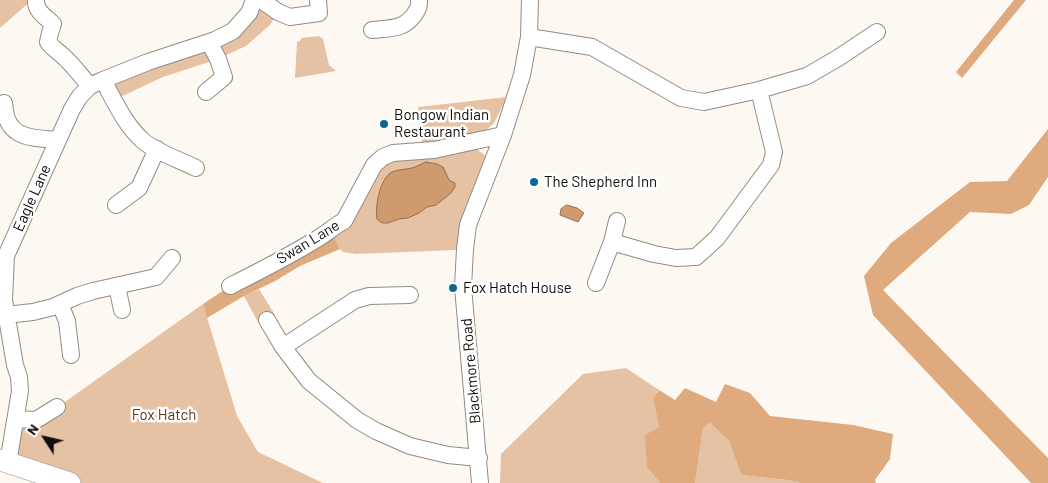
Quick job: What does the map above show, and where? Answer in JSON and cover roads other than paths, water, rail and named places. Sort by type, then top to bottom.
[{"type":"main road","points":[[4,461],[70,483]]},
{"type":"street","points":[[36,0],[38,10],[54,24],[48,42],[52,48],[96,83],[142,140],[196,168]]},
{"type":"street","name":"Eagle Lane","points":[[4,461],[16,419],[20,391],[19,377],[6,315],[4,295],[6,256],[72,109],[80,96],[96,83],[148,62],[202,45],[233,31],[249,13],[254,0]]},
{"type":"street","points":[[261,0],[278,12],[290,17],[319,13],[318,0]]},
{"type":"street","points":[[372,30],[406,24],[420,6],[419,0]]},
{"type":"street","name":"Blackmore Road","points":[[480,483],[463,287],[465,249],[468,225],[503,135],[522,75],[529,37],[530,0]]},
{"type":"street","points":[[529,37],[592,47],[681,98],[704,102],[759,90],[807,76],[877,32]]},
{"type":"street","points":[[202,45],[218,59],[224,77],[206,92]]},
{"type":"street","points":[[612,242],[676,258],[696,256],[717,238],[771,165],[773,159],[774,152],[759,90]]},
{"type":"street","points":[[4,103],[6,118],[13,130],[24,136],[58,140]]},
{"type":"street","name":"Swan Lane","points":[[230,286],[281,260],[344,221],[374,165],[382,157],[393,153],[434,150],[503,135]]},
{"type":"street","points":[[116,205],[139,188],[157,149]]},
{"type":"street","points":[[596,284],[612,242],[617,221]]},
{"type":"street","points":[[6,315],[33,312],[53,307],[93,290],[156,278],[172,258]]},
{"type":"street","points":[[117,286],[122,310]]},
{"type":"street","points":[[283,347],[355,300],[369,296],[410,295]]},
{"type":"street","points":[[60,304],[67,321],[71,355]]},
{"type":"street","points":[[267,320],[283,347],[309,381],[357,420],[376,431],[410,446],[448,455],[479,458]]},
{"type":"street","points":[[16,419],[36,420],[56,407]]},
{"type":"place","name":"Bongow Indian Restaurant","points":[[384,124]]},
{"type":"place","name":"The Shepherd Inn","points":[[534,182]]},
{"type":"place","name":"Fox Hatch House","points":[[453,288]]},
{"type":"park label","name":"Fox Hatch","points":[[164,415]]}]
